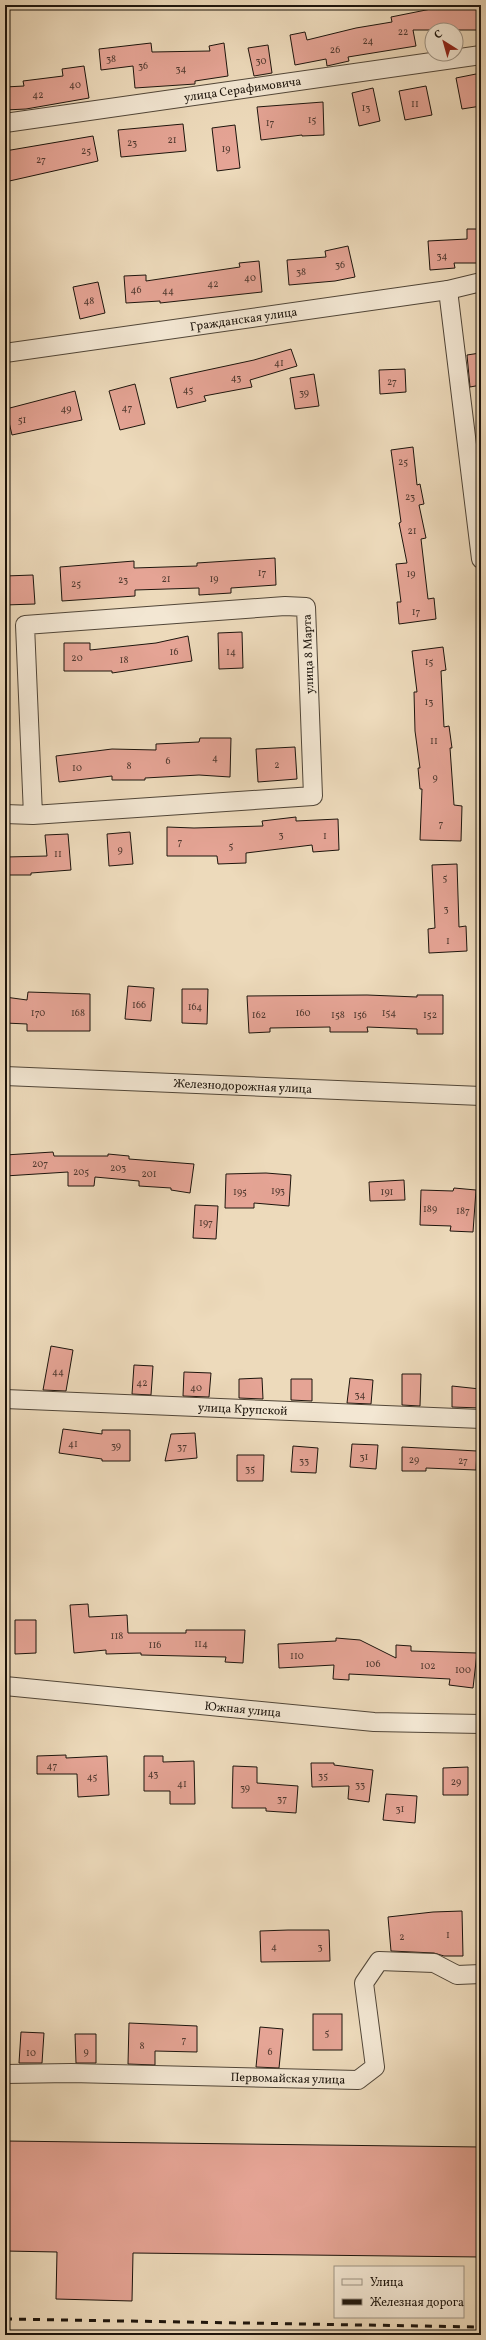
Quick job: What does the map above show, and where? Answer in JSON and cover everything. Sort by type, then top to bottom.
[{"type":"street","name":"улица Серафимовича","points":[[5,123],[481,55]]},
{"type":"street","name":"Гражданская улица","points":[[5,353],[448,290],[481,282]]},
{"type":"street","points":[[448,290],[481,559]]},
{"type":"street","name":"улица 8 Марта","points":[[5,814],[33,815],[313,796],[306,607],[285,606],[25,625],[33,815]]},
{"type":"street","name":"Железнодорожная улица","points":[[5,1076],[481,1096]]},
{"type":"street","name":"улица Крупской","points":[[5,1399],[481,1419]]},
{"type":"street","name":"Южная улица","points":[[5,1686],[374,1722],[481,1724]]},
{"type":"street","name":"Первомайская улица","points":[[5,2074],[71,2073],[358,2080],[374,2067],[364,1983],[379,1961],[434,1963],[457,1975],[481,1974]]},
{"type":"building","points":[[481,5],[481,30],[464,30],[464,22],[424,22],[424,30],[413,30],[416,46],[348,57],[349,61],[327,66],[326,59],[295,65],[290,35],[305,32],[307,40],[356,28],[392,22],[391,17],[431,9],[431,7]]},
{"type":"building","points":[[151,43],[152,52],[210,51],[209,46],[224,43],[228,76],[195,81],[195,84],[135,88],[133,66],[101,70],[99,49]]},
{"type":"building","points":[[268,45],[272,73],[254,76],[248,48]]},
{"type":"building","points":[[84,66],[89,98],[26,109],[5,110],[5,87],[24,86],[23,81],[63,76],[62,69]]},
{"type":"building","points":[[481,73],[481,106],[462,109],[456,78]]},
{"type":"building","points":[[426,86],[432,115],[405,120],[399,91]]},
{"type":"building","points":[[373,88],[380,121],[359,126],[352,93]]},
{"type":"building","points":[[323,102],[324,135],[302,135],[261,140],[257,107]]},
{"type":"building","points":[[183,124],[186,151],[121,157],[118,130]]},
{"type":"building","points":[[235,125],[240,168],[217,171],[212,128]]},
{"type":"building","points":[[93,136],[98,161],[5,182],[5,151]]},
{"type":"building","points":[[467,229],[481,229],[481,263],[454,263],[455,268],[430,270],[428,241],[467,239]]},
{"type":"building","points":[[348,246],[355,277],[335,281],[289,285],[287,260],[326,257],[325,251]]},
{"type":"building","points":[[259,261],[262,292],[160,303],[160,301],[126,303],[124,276],[146,275],[146,281],[240,267],[239,263]]},
{"type":"building","points":[[98,282],[105,313],[80,319],[73,287]]},
{"type":"building","points":[[291,349],[297,366],[250,380],[252,387],[204,396],[206,401],[177,408],[170,378],[254,360]]},
{"type":"building","points":[[480,353],[481,385],[470,387],[467,355]]},
{"type":"building","points":[[405,369],[406,392],[380,394],[379,370]]},
{"type":"building","points":[[314,374],[319,406],[295,409],[290,378]]},
{"type":"building","points":[[135,384],[145,424],[120,430],[109,391]]},
{"type":"building","points":[[75,391],[82,420],[12,435],[6,409]]},
{"type":"building","points":[[413,447],[417,485],[420,484],[424,504],[419,505],[426,538],[421,539],[428,599],[434,598],[436,619],[399,624],[397,602],[401,602],[396,564],[407,563],[399,523],[401,522],[391,450]]},
{"type":"building","points":[[275,558],[276,585],[231,588],[231,593],[199,595],[199,588],[135,590],[135,596],[62,601],[60,567],[134,561],[134,568],[197,566],[197,563]]},
{"type":"building","points":[[33,575],[35,604],[5,605],[5,576]]},
{"type":"building","points":[[242,632],[243,668],[219,669],[218,633]]},
{"type":"building","points":[[188,636],[192,661],[112,673],[112,671],[64,671],[64,643],[90,643],[90,650],[156,643]]},
{"type":"building","points":[[443,647],[446,670],[441,671],[444,727],[449,726],[452,748],[450,748],[454,805],[462,806],[461,841],[420,840],[422,789],[420,789],[418,768],[420,768],[415,731],[414,692],[417,692],[412,651]]},
{"type":"building","points":[[200,738],[231,738],[230,777],[199,775],[145,778],[145,780],[112,780],[112,776],[59,782],[56,756],[112,749],[156,750],[156,744],[199,742]]},
{"type":"building","points":[[295,747],[297,779],[258,782],[256,749]]},
{"type":"building","points":[[296,817],[296,821],[338,819],[339,850],[313,852],[312,845],[246,853],[246,863],[218,864],[217,856],[167,856],[167,827],[194,828],[263,826],[262,821]]},
{"type":"building","points":[[130,832],[133,864],[109,866],[107,834]]},
{"type":"building","points":[[68,834],[71,870],[31,873],[31,875],[6,875],[6,857],[47,856],[45,835]]},
{"type":"building","points":[[457,864],[459,927],[466,926],[467,951],[429,953],[428,929],[435,928],[432,865]]},
{"type":"building","points":[[128,986],[154,988],[151,1021],[125,1019]]},
{"type":"building","points":[[182,989],[208,989],[207,1024],[182,1023]]},
{"type":"building","points":[[28,992],[90,994],[90,1031],[27,1031],[27,1024],[5,1023],[5,997],[27,1000]]},
{"type":"building","points":[[367,995],[417,997],[417,995],[443,995],[443,1034],[417,1034],[417,1029],[367,1027],[368,1032],[330,1032],[330,1027],[270,1028],[270,1032],[249,1033],[247,996]]},
{"type":"building","points":[[53,1152],[54,1156],[108,1156],[108,1154],[129,1156],[129,1159],[194,1164],[190,1193],[171,1190],[171,1188],[139,1186],[139,1181],[95,1177],[94,1186],[68,1186],[68,1172],[5,1176],[5,1155]]},
{"type":"building","points":[[266,1173],[291,1175],[289,1206],[254,1203],[254,1208],[225,1208],[226,1174]]},
{"type":"building","points":[[404,1180],[405,1200],[370,1201],[369,1182]]},
{"type":"building","points":[[454,1188],[476,1190],[473,1232],[450,1231],[451,1226],[420,1225],[421,1190],[453,1191]]},
{"type":"building","points":[[195,1205],[218,1206],[216,1239],[193,1238]]},
{"type":"building","points":[[51,1346],[73,1350],[66,1391],[43,1390]]},
{"type":"building","points":[[134,1365],[153,1366],[151,1395],[132,1394]]},
{"type":"building","points":[[184,1372],[211,1373],[209,1397],[183,1396]]},
{"type":"building","points":[[402,1374],[421,1374],[420,1406],[402,1405]]},
{"type":"building","points":[[262,1378],[263,1399],[239,1398],[239,1379]]},
{"type":"building","points":[[350,1378],[373,1380],[371,1404],[347,1403]]},
{"type":"building","points":[[291,1379],[312,1379],[312,1401],[291,1400]]},
{"type":"building","points":[[452,1386],[480,1389],[481,1408],[452,1407]]},
{"type":"building","points":[[63,1429],[102,1434],[102,1430],[130,1430],[130,1461],[102,1461],[102,1459],[59,1453]]},
{"type":"building","points":[[195,1433],[197,1458],[165,1461],[171,1434]]},
{"type":"building","points":[[352,1444],[378,1445],[376,1469],[350,1467]]},
{"type":"building","points":[[293,1446],[318,1448],[316,1473],[291,1472]]},
{"type":"building","points":[[402,1447],[477,1451],[476,1470],[426,1468],[426,1471],[402,1471]]},
{"type":"building","points":[[237,1455],[264,1455],[263,1481],[237,1481]]},
{"type":"building","points":[[88,1604],[89,1617],[127,1615],[128,1633],[186,1633],[186,1630],[245,1630],[243,1663],[225,1662],[226,1657],[141,1655],[141,1653],[106,1654],[106,1650],[74,1653],[70,1605]]},
{"type":"building","points":[[15,1620],[36,1620],[36,1653],[15,1654]]},
{"type":"building","points":[[336,1638],[360,1640],[396,1658],[396,1645],[411,1646],[411,1651],[477,1653],[473,1688],[449,1685],[450,1679],[349,1674],[349,1680],[333,1679],[334,1665],[279,1668],[278,1644],[336,1641]]},
{"type":"building","points":[[66,1755],[66,1758],[107,1756],[109,1795],[78,1797],[77,1774],[37,1774],[37,1756]]},
{"type":"building","points":[[144,1756],[163,1756],[163,1762],[194,1761],[195,1804],[170,1804],[170,1791],[144,1791]]},
{"type":"building","points":[[311,1763],[334,1763],[334,1765],[373,1770],[369,1802],[348,1799],[349,1786],[312,1787]]},
{"type":"building","points":[[233,1766],[257,1767],[257,1783],[298,1786],[296,1813],[266,1811],[266,1808],[232,1808]]},
{"type":"building","points":[[468,1767],[468,1795],[443,1795],[443,1768]]},
{"type":"building","points":[[386,1794],[417,1796],[415,1823],[383,1820]]},
{"type":"building","points":[[462,1911],[463,1956],[444,1956],[434,1953],[391,1951],[388,1917],[433,1912]]},
{"type":"building","points":[[329,1930],[330,1961],[261,1962],[260,1931]]},
{"type":"building","points":[[313,2014],[342,2014],[342,2050],[313,2050]]},
{"type":"building","points":[[129,2023],[197,2026],[197,2052],[155,2051],[155,2065],[128,2064]]},
{"type":"building","points":[[260,2027],[283,2029],[279,2068],[256,2067]]},
{"type":"building","points":[[21,2032],[44,2033],[42,2063],[19,2063]]},
{"type":"building","points":[[75,2034],[96,2034],[96,2063],[76,2063]]},
{"type":"building","points":[[5,2141],[481,2147],[481,2257],[133,2253],[132,2301],[56,2299],[57,2252],[5,2251]]},
{"type":"railway","points":[[5,2319],[481,2327]]}]
